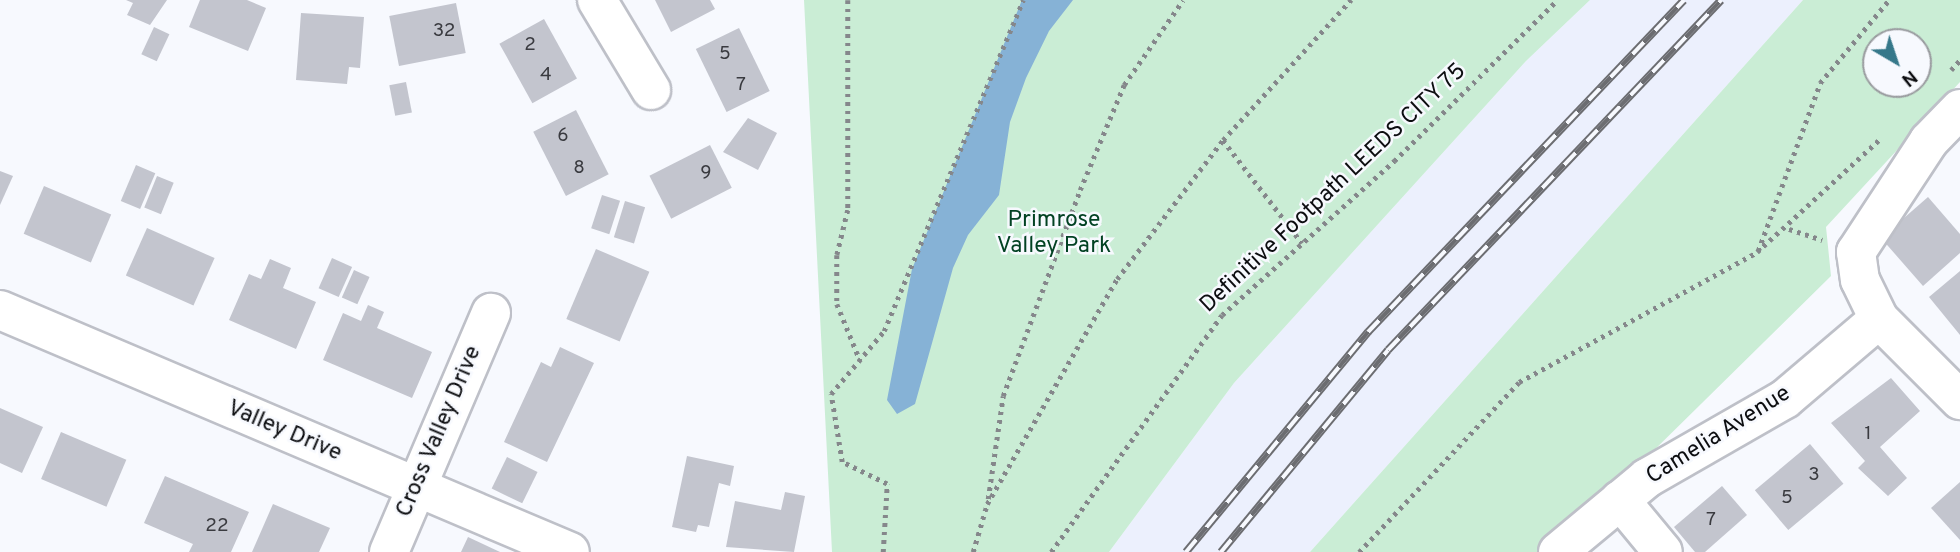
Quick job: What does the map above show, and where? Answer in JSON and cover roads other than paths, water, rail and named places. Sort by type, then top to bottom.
[{"type":"street","points":[[597,0],[651,90]]},
{"type":"street","points":[[1951,94],[1929,141],[1856,252],[1860,280],[1879,319],[1960,400]]},
{"type":"street","name":"Valley Drive","points":[[0,310],[570,552]]},
{"type":"street","name":"Cross Valley Drive","points":[[389,552],[414,488],[491,313]]},
{"type":"street","name":"Camelia Avenue","points":[[1558,552],[1647,478],[1785,399],[1879,319]]},
{"type":"street","points":[[1620,500],[1662,552]]},
{"type":"water","points":[[1022,0],[1073,0],[1049,31],[1026,78],[1010,122],[999,195],[968,235],[953,268],[915,404],[897,414],[887,400],[912,269]]},
{"type":"railway","points":[[1186,552],[1368,332],[1684,0]]},
{"type":"railway","points":[[1221,552],[1388,350],[1721,0]]},
{"type":"park label","name":"Primrose Valley Park","points":[[1054,234]]}]
